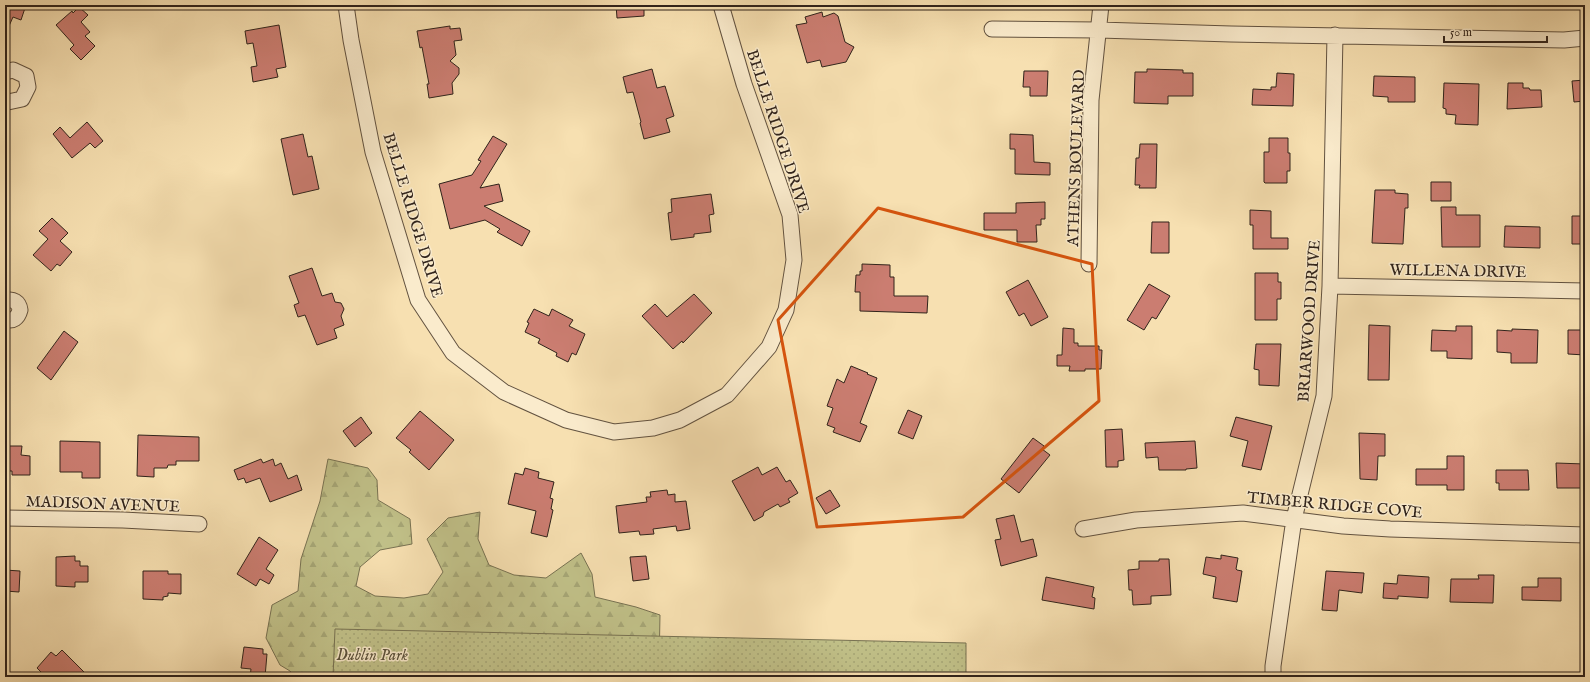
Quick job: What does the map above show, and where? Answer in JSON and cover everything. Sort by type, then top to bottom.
[{"type":"street","name":"BELLE RIDGE DRIVE","points":[[346,5],[351,40],[373,152],[418,300],[453,353],[504,392],[566,420],[614,432],[653,428],[680,420],[727,395],[769,347],[786,310],[794,260],[790,215],[744,84],[721,5]]},
{"type":"street","name":"ATHENS BOULEVARD","points":[[1089,264],[1091,100],[1101,5]]},
{"type":"street","points":[[992,29],[1564,40],[1585,38]]},
{"type":"street","name":"BRIARWOOD DRIVE","points":[[1273,677],[1273,666],[1294,519],[1324,396],[1330,286],[1335,36]]},
{"type":"street","points":[[5,72],[13,70],[26,76],[28,87],[22,99],[5,102]]},
{"type":"street","name":"WILLENA DRIVE","points":[[1330,286],[1585,291]]},
{"type":"street","points":[[5,301],[14,301],[20,306],[20,310],[17,318],[14,320],[5,319]]},
{"type":"street","name":"TIMBER RIDGE COVE","points":[[1083,528],[1136,520],[1243,513],[1343,526],[1390,529],[1585,535]]},
{"type":"street","name":"MADISON AVENUE","points":[[5,518],[123,520],[199,524]]},
{"type":"highlighted area","points":[[878,208],[1092,264],[1099,401],[963,517],[817,527],[778,320]]},
{"type":"green space","points":[[328,459],[368,468],[377,480],[378,500],[410,519],[412,544],[380,550],[360,567],[356,586],[375,596],[404,598],[428,594],[443,572],[427,539],[448,518],[480,512],[478,539],[489,565],[514,575],[546,578],[581,553],[592,574],[595,597],[636,607],[660,615],[659,666],[409,677],[294,677],[290,671],[280,665],[266,638],[272,605],[298,591],[301,559],[320,501]]},
{"type":"green space","name":"Dublin Park","points":[[335,629],[966,643],[966,677],[333,677]]},
{"type":"building","points":[[5,5],[26,5],[21,20],[13,17],[5,35]]},
{"type":"building","points":[[616,5],[644,5],[644,16],[617,18]]},
{"type":"building","points":[[79,7],[88,15],[81,22],[90,32],[85,36],[95,46],[81,60],[70,49],[74,45],[56,25]]},
{"type":"building","points":[[822,12],[823,17],[834,13],[838,16],[845,42],[854,47],[846,62],[822,67],[820,60],[807,63],[796,25],[807,23],[805,17]]},
{"type":"building","points":[[279,25],[286,67],[276,69],[278,77],[253,82],[251,67],[257,66],[253,43],[247,44],[245,31]]},
{"type":"building","points":[[450,26],[450,29],[460,28],[462,40],[454,41],[456,55],[450,61],[459,68],[459,74],[452,83],[453,94],[429,98],[427,84],[429,84],[422,47],[420,48],[417,31]]},
{"type":"building","points":[[652,69],[657,88],[665,86],[674,116],[666,119],[670,132],[644,139],[633,92],[627,93],[623,77]]},
{"type":"building","points":[[1147,69],[1183,70],[1183,73],[1193,73],[1193,96],[1168,96],[1168,104],[1134,103],[1135,72],[1147,72]]},
{"type":"building","points":[[1024,71],[1048,71],[1047,96],[1030,96],[1030,87],[1023,87]]},
{"type":"building","points":[[1277,73],[1294,74],[1293,106],[1252,105],[1253,89],[1271,90],[1271,87],[1276,87]]},
{"type":"building","points":[[1374,76],[1415,77],[1415,102],[1388,102],[1388,97],[1373,96]]},
{"type":"building","points":[[1585,80],[1585,101],[1574,102],[1572,81]]},
{"type":"building","points":[[1444,83],[1479,84],[1478,125],[1455,124],[1456,115],[1446,114],[1446,109],[1443,108]]},
{"type":"building","points":[[1508,83],[1523,83],[1523,88],[1529,88],[1530,90],[1541,90],[1542,107],[1507,109]]},
{"type":"building","points":[[87,122],[103,141],[95,148],[90,143],[72,158],[53,134],[60,127],[70,138]]},
{"type":"building","points":[[303,134],[308,157],[312,156],[319,189],[293,195],[281,139]]},
{"type":"building","points":[[1010,134],[1033,135],[1034,162],[1050,163],[1050,175],[1015,174],[1015,149],[1010,149]]},
{"type":"building","points":[[493,136],[507,144],[480,188],[499,184],[503,201],[484,206],[530,231],[522,246],[497,232],[500,229],[485,220],[450,229],[439,184],[472,175],[481,161],[478,160]]},
{"type":"building","points":[[1269,138],[1288,138],[1290,171],[1287,171],[1287,183],[1264,182],[1264,152],[1269,152]]},
{"type":"building","points":[[1140,144],[1157,144],[1156,188],[1139,188],[1140,185],[1135,185],[1136,158],[1139,158]]},
{"type":"building","points":[[1431,182],[1451,182],[1451,201],[1431,201]]},
{"type":"building","points":[[1375,190],[1395,190],[1395,193],[1408,194],[1408,208],[1405,208],[1403,244],[1372,243]]},
{"type":"building","points":[[711,194],[714,214],[709,215],[711,232],[694,234],[694,237],[671,240],[668,213],[672,212],[671,199]]},
{"type":"building","points":[[1045,202],[1045,219],[1041,219],[1041,225],[1036,225],[1037,242],[1017,242],[1017,230],[984,230],[984,213],[1016,213],[1016,203]]},
{"type":"building","points":[[1441,207],[1456,207],[1456,215],[1480,215],[1480,247],[1442,247]]},
{"type":"building","points":[[1250,210],[1271,211],[1271,238],[1288,238],[1288,249],[1253,249],[1253,225],[1250,225]]},
{"type":"building","points":[[1572,216],[1584,216],[1585,244],[1572,244]]},
{"type":"building","points":[[52,218],[68,233],[60,241],[72,252],[60,266],[57,264],[51,271],[33,255],[48,239],[39,231]]},
{"type":"building","points":[[1152,222],[1169,222],[1169,253],[1151,253]]},
{"type":"building","points":[[1505,226],[1540,227],[1540,248],[1504,247]]},
{"type":"building","points":[[862,264],[890,265],[890,277],[894,277],[894,296],[928,296],[927,313],[860,311],[860,292],[855,292],[856,275],[860,275],[860,271],[862,271]]},
{"type":"building","points":[[312,268],[322,296],[332,293],[335,302],[341,303],[344,309],[341,316],[344,325],[334,329],[337,338],[317,345],[305,315],[298,317],[294,305],[299,303],[289,276]]},
{"type":"building","points":[[1255,273],[1278,273],[1278,282],[1281,282],[1281,299],[1277,299],[1277,320],[1255,320]]},
{"type":"building","points":[[1028,280],[1048,317],[1031,326],[1024,313],[1019,316],[1006,292]]},
{"type":"building","points":[[1149,284],[1170,296],[1156,319],[1152,317],[1144,330],[1127,320]]},
{"type":"building","points":[[694,294],[712,313],[683,343],[682,341],[673,349],[642,316],[655,304],[667,317]]},
{"type":"building","points":[[534,309],[549,316],[552,309],[573,320],[569,326],[585,334],[576,355],[572,353],[568,362],[556,356],[557,353],[538,343],[540,339],[525,332],[529,323],[527,322]]},
{"type":"building","points":[[1369,325],[1390,326],[1389,380],[1368,380]]},
{"type":"building","points":[[1456,326],[1472,326],[1472,359],[1447,358],[1447,351],[1431,351],[1432,330],[1456,331]]},
{"type":"building","points":[[1063,328],[1074,329],[1074,343],[1078,343],[1078,346],[1099,346],[1099,350],[1102,350],[1101,369],[1069,371],[1070,366],[1057,366],[1057,355],[1062,355]]},
{"type":"building","points":[[1512,329],[1538,330],[1537,363],[1511,363],[1511,353],[1497,352],[1497,330],[1512,331]]},
{"type":"building","points":[[1568,330],[1583,330],[1583,335],[1585,335],[1585,355],[1568,354]]},
{"type":"building","points":[[64,331],[78,342],[51,380],[37,368]]},
{"type":"building","points":[[1256,344],[1281,344],[1279,386],[1259,385],[1259,370],[1254,369]]},
{"type":"building","points":[[851,366],[877,378],[860,423],[867,426],[860,442],[833,432],[835,428],[827,425],[833,408],[827,406],[837,379],[844,383]]},
{"type":"building","points":[[908,410],[922,416],[913,439],[898,433]]},
{"type":"building","points":[[420,411],[454,440],[429,470],[409,452],[411,450],[396,438]]},
{"type":"building","points":[[361,417],[372,433],[355,447],[343,431]]},
{"type":"building","points":[[1236,417],[1272,426],[1261,470],[1242,466],[1248,441],[1230,436]]},
{"type":"building","points":[[1122,429],[1124,460],[1118,461],[1118,467],[1106,467],[1105,430]]},
{"type":"building","points":[[1359,433],[1385,434],[1385,456],[1378,456],[1377,480],[1360,479]]},
{"type":"building","points":[[138,435],[199,437],[199,461],[176,461],[176,465],[168,465],[167,468],[154,468],[154,477],[137,476]]},
{"type":"building","points":[[1033,438],[1044,446],[1042,449],[1050,455],[1019,493],[1001,479]]},
{"type":"building","points":[[60,441],[100,442],[100,478],[82,478],[82,472],[60,472]]},
{"type":"building","points":[[1195,441],[1197,468],[1186,470],[1159,470],[1158,457],[1146,458],[1145,443]]},
{"type":"building","points":[[5,446],[22,446],[21,455],[30,456],[30,475],[12,475],[12,471],[5,471]]},
{"type":"building","points":[[1447,456],[1464,456],[1464,490],[1447,490],[1447,485],[1416,485],[1416,469],[1447,469]]},
{"type":"building","points":[[261,459],[263,463],[273,459],[275,466],[281,463],[288,479],[297,475],[302,490],[270,502],[260,478],[246,483],[244,478],[238,480],[234,470]]},
{"type":"building","points":[[1556,463],[1585,464],[1585,488],[1557,488]]},
{"type":"building","points":[[758,467],[762,475],[777,467],[786,482],[790,480],[798,493],[788,499],[790,502],[780,507],[778,504],[764,512],[763,516],[754,521],[732,481]]},
{"type":"building","points":[[525,468],[539,472],[538,478],[554,482],[550,498],[553,499],[551,509],[553,510],[547,537],[531,533],[536,511],[508,504],[515,473],[523,475]]},
{"type":"building","points":[[1496,470],[1528,470],[1529,490],[1499,490],[1499,483],[1496,483]]},
{"type":"building","points":[[667,490],[668,495],[675,494],[675,502],[686,501],[690,529],[677,531],[676,526],[653,529],[654,534],[640,535],[639,531],[619,533],[616,506],[647,502],[646,497],[651,497],[650,492]]},
{"type":"building","points":[[830,490],[840,506],[826,514],[816,498]]},
{"type":"building","points":[[1014,515],[1021,542],[1033,539],[1037,556],[1001,566],[995,540],[1001,539],[996,519]]},
{"type":"building","points":[[259,537],[278,550],[266,569],[274,575],[269,584],[260,579],[256,586],[237,574]]},
{"type":"building","points":[[1221,555],[1238,558],[1236,569],[1242,571],[1237,602],[1213,598],[1216,577],[1203,574],[1206,557],[1221,559]]},
{"type":"building","points":[[75,556],[75,561],[80,561],[80,566],[88,566],[88,582],[75,582],[75,587],[56,586],[56,557]]},
{"type":"building","points":[[646,556],[649,579],[633,581],[630,557]]},
{"type":"building","points":[[1159,559],[1169,559],[1171,595],[1151,596],[1151,604],[1133,605],[1132,590],[1129,590],[1128,570],[1139,569],[1139,561],[1159,561]]},
{"type":"building","points":[[5,570],[20,571],[19,592],[5,591]]},
{"type":"building","points":[[143,571],[168,571],[168,574],[181,574],[181,594],[168,593],[168,596],[163,597],[163,600],[143,599]]},
{"type":"building","points":[[1326,571],[1364,573],[1362,593],[1339,590],[1337,611],[1322,610]]},
{"type":"building","points":[[1398,575],[1429,577],[1428,598],[1398,596],[1398,599],[1383,598],[1384,583],[1397,584]]},
{"type":"building","points":[[1478,575],[1494,575],[1493,603],[1450,602],[1451,579],[1479,579]]},
{"type":"building","points":[[1046,577],[1094,587],[1092,597],[1095,598],[1094,609],[1042,600]]},
{"type":"building","points":[[1538,578],[1561,578],[1561,601],[1522,600],[1522,587],[1538,587]]},
{"type":"building","points":[[244,647],[263,649],[263,654],[267,654],[265,677],[250,677],[251,669],[241,668]]},
{"type":"building","points":[[62,650],[89,677],[46,677],[37,668],[51,652],[56,656]]}]
